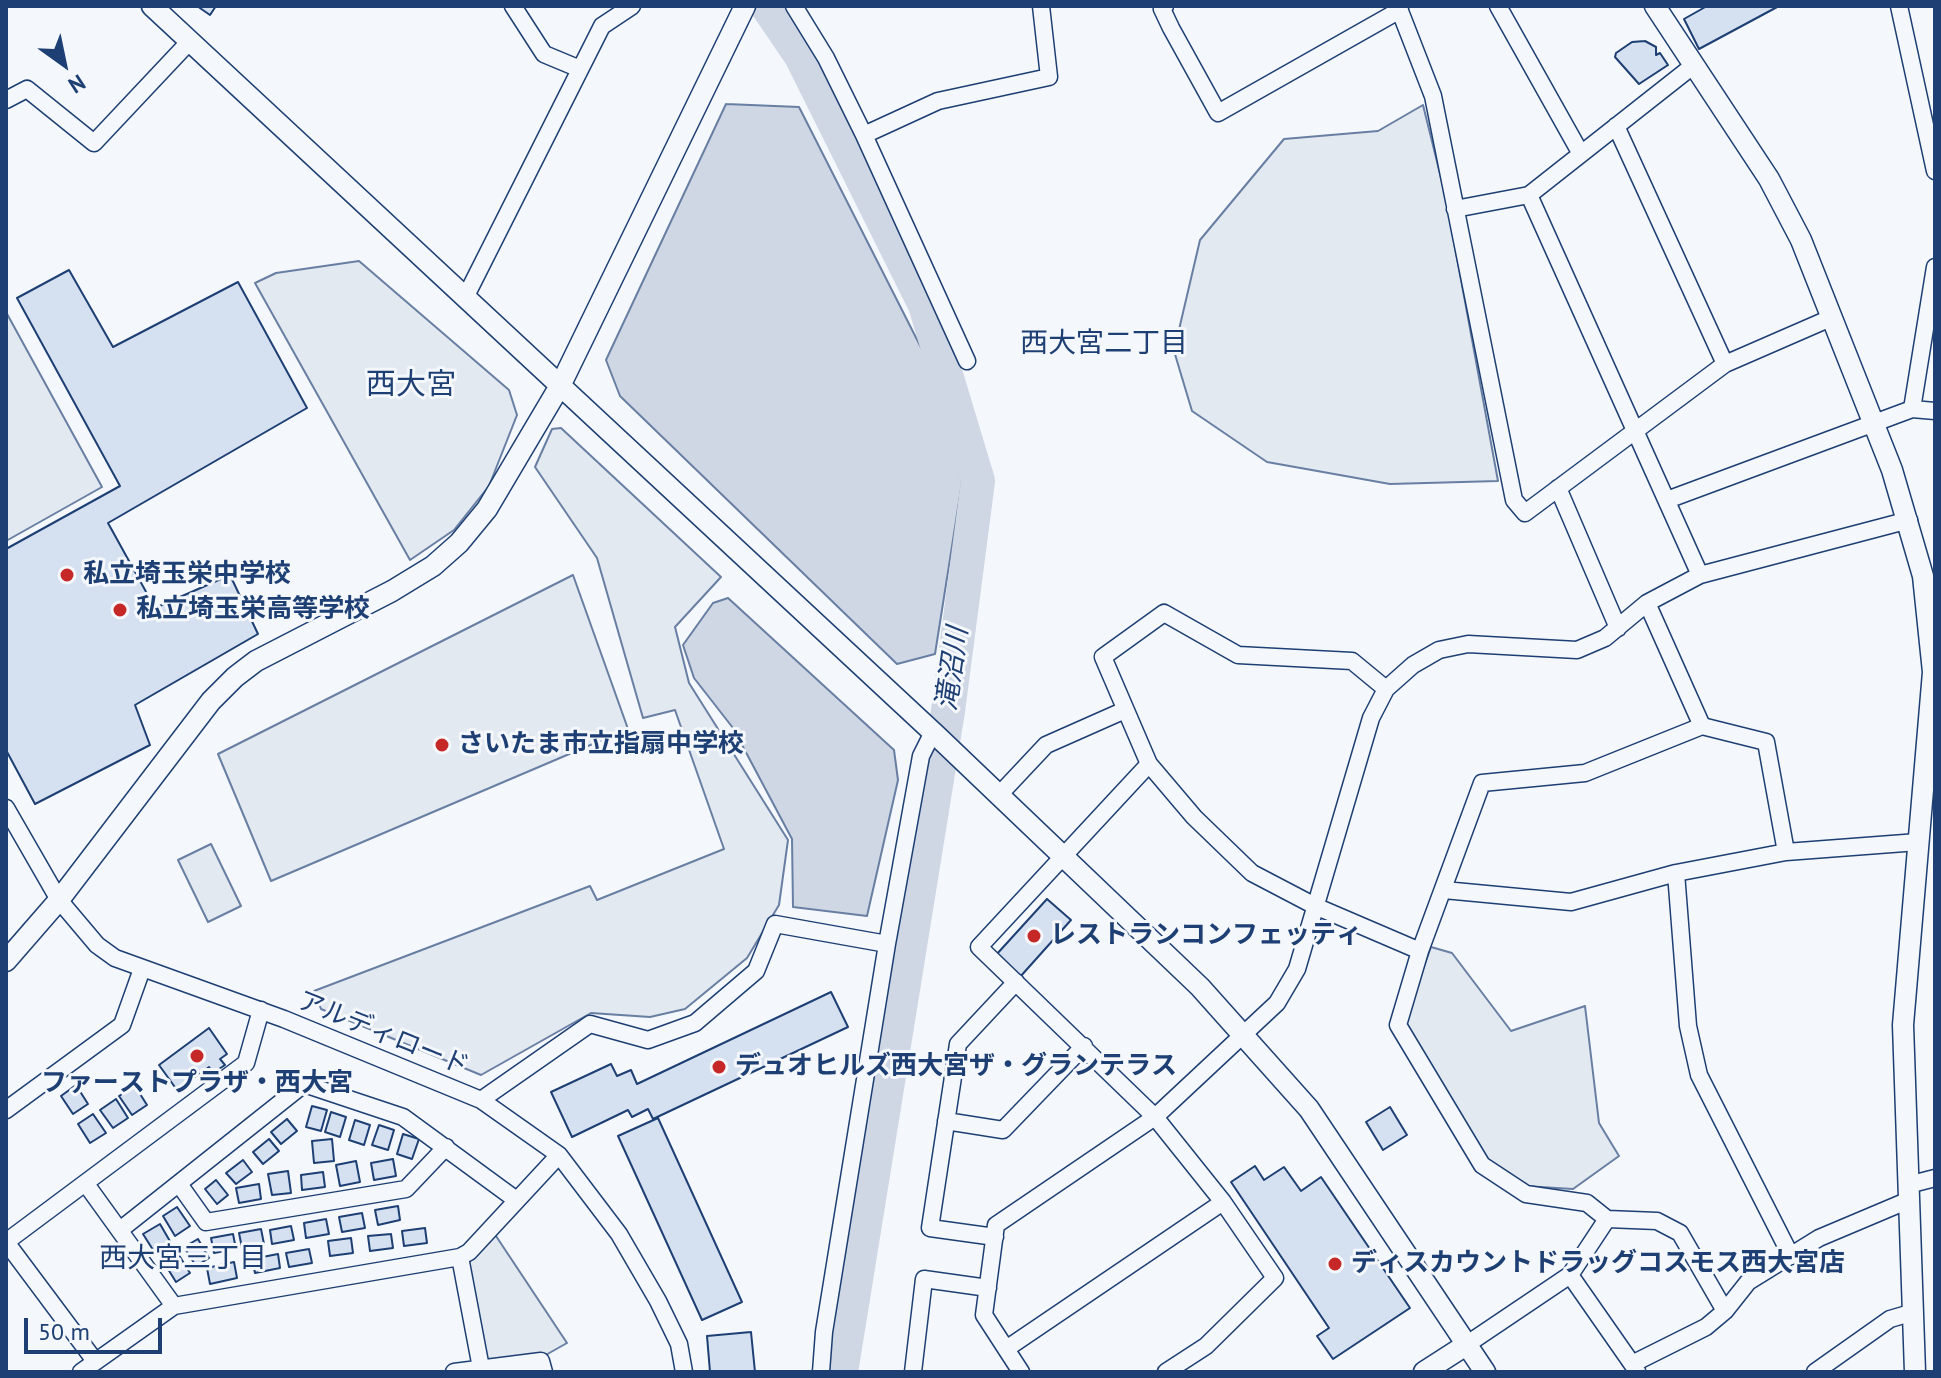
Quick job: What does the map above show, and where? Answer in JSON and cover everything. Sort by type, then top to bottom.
[{"type":"street","points":[[152,6],[1065,856],[1246,1035],[1309,1109],[1485,1372]]},
{"type":"street","points":[[513,6],[544,54],[580,69]]},
{"type":"street","points":[[466,296],[602,26],[632,6]]},
{"type":"street","points":[[794,6],[826,58],[864,135],[967,361]]},
{"type":"street","points":[[864,135],[938,101],[1049,77],[1041,6]]},
{"type":"street","points":[[1165,6],[1162,9],[1166,18],[1218,113],[1399,8],[1433,96],[1514,500],[1525,513],[1725,364],[1833,317]]},
{"type":"street","points":[[1498,6],[1581,154]]},
{"type":"street","points":[[1655,6],[1784,205],[1876,424],[1909,520],[1923,576],[1933,672],[1930,737],[1903,1025],[1915,1372]]},
{"type":"street","points":[[1899,6],[1935,171]]},
{"type":"street","points":[[6,961],[59,900],[211,701],[235,677],[256,661],[392,591],[433,566],[459,543],[487,509],[561,384],[743,7]]},
{"type":"street","points":[[6,100],[27,89],[94,143],[190,41]]},
{"type":"street","points":[[1455,209],[1529,195],[1694,65]]},
{"type":"street","points":[[1616,126],[1725,364]]},
{"type":"street","points":[[1529,195],[1700,575]]},
{"type":"street","points":[[1912,409],[1935,267]]},
{"type":"street","points":[[1667,500],[1912,409],[1935,411]]},
{"type":"street","points":[[1558,488],[1618,628]]},
{"type":"street","points":[[1021,1372],[984,1315],[996,1225],[1155,1117],[1277,1003],[1297,969],[1371,718],[1386,689],[1413,665],[1439,650],[1468,644],[1577,650],[1605,638],[1647,603],[1700,575],[1909,520]]},
{"type":"street","points":[[1647,603],[1702,726]]},
{"type":"street","points":[[1386,689],[1352,661],[1238,655],[1164,613],[1103,657],[1149,764],[1194,817],[1252,873],[1315,906],[1420,951]]},
{"type":"street","points":[[999,795],[1046,745],[1125,710]]},
{"type":"street","points":[[1725,1311],[1680,1233],[1657,1221],[1607,1219],[1587,1203],[1526,1194],[1482,1165],[1398,1025],[1420,951],[1482,783],[1585,773],[1702,726],[1766,742],[1786,852]]},
{"type":"street","points":[[821,1372],[824,1332],[921,756],[940,739]]},
{"type":"street","points":[[1149,764],[979,947],[1155,1117],[1223,1202],[1275,1278],[1206,1346],[1166,1372]]},
{"type":"street","name":"アルディロード","points":[[6,808],[59,900],[97,945],[115,958],[261,1010],[481,1100],[559,1155],[619,1234],[658,1301],[679,1344],[684,1372]]},
{"type":"street","points":[[1444,890],[1571,902],[1676,873],[1786,852],[1918,842]]},
{"type":"street","points":[[1676,873],[1688,1026],[1699,1075],[1791,1256]]},
{"type":"street","points":[[481,1100],[590,1024],[648,1040],[695,1023],[756,971],[775,924],[887,944]]},
{"type":"street","points":[[6,1110],[122,1025],[142,969]]},
{"type":"street","points":[[995,1237],[930,1228],[958,1044],[1016,982]]},
{"type":"street","points":[[95,1361],[6,1242],[246,1063],[261,1010]]},
{"type":"street","points":[[946,1121],[1003,1130],[1084,1046]]},
{"type":"street","points":[[120,1230],[304,1084],[403,1117],[515,1199]]},
{"type":"street","points":[[179,1184],[206,1222],[406,1189],[446,1147]]},
{"type":"street","points":[[81,1372],[174,1306],[460,1257],[469,1252],[559,1155]]},
{"type":"street","points":[[1570,1275],[1635,1368],[1725,1311],[1748,1282],[1819,1238],[1935,1178]]},
{"type":"street","points":[[86,1184],[174,1306]]},
{"type":"street","points":[[1006,1349],[1223,1202]]},
{"type":"street","points":[[1424,1372],[1570,1275],[1607,1219]]},
{"type":"street","points":[[460,1257],[481,1368]]},
{"type":"street","points":[[913,1372],[924,1279],[988,1288]]},
{"type":"street","points":[[1815,1372],[1890,1319],[1914,1312]]},
{"type":"street","points":[[454,1372],[541,1361],[544,1372]]},
{"type":"shaded area","points":[[726,104],[799,107],[937,379],[962,483],[935,654],[897,664],[620,396],[606,360]]},
{"type":"shaded area","points":[[1423,105],[1446,198],[1498,481],[1390,484],[1267,462],[1192,411],[1174,351],[1200,240],[1284,139],[1378,131]]},
{"type":"shaded area","points":[[359,261],[509,390],[517,415],[489,486],[454,530],[410,560],[255,283],[276,273]]},
{"type":"shaded area","points":[[6,312],[102,487],[6,541]]},
{"type":"shaded area","points":[[561,428],[721,577],[675,627],[689,683],[788,840],[779,905],[747,958],[685,1009],[650,1017],[591,1013],[481,1075],[321,1009],[314,991],[590,886],[597,900],[724,849],[675,710],[643,718],[597,558],[535,467],[552,429]]},
{"type":"shaded area","points":[[573,575],[628,729],[271,881],[218,754]]},
{"type":"shaded area","points":[[728,598],[894,750],[898,780],[867,916],[793,907],[792,839],[733,728],[694,678],[683,645],[713,603]]},
{"type":"shaded area","points":[[211,844],[241,906],[208,922],[178,860]]},
{"type":"shaded area","points":[[1431,947],[1452,953],[1511,1031],[1585,1006],[1599,1123],[1619,1156],[1573,1189],[1524,1186],[1485,1160],[1403,1024]]},
{"type":"shaded area","points":[[494,1233],[567,1343],[544,1356],[492,1363],[485,1356],[467,1270],[470,1260]]},
{"type":"building","points":[[197,6],[216,6],[210,15]]},
{"type":"building","points":[[1707,6],[1779,6],[1699,49],[1684,19]]},
{"type":"building","points":[[1645,41],[1656,47],[1656,55],[1660,53],[1668,65],[1639,84],[1615,57],[1632,42]]},
{"type":"building","points":[[69,270],[113,347],[238,282],[307,408],[108,523],[155,608],[230,575],[258,634],[135,705],[150,745],[35,804],[6,750],[6,549],[120,486],[17,298]]},
{"type":"building","points":[[1047,899],[1071,920],[1020,977],[996,955]]},
{"type":"building","name":"デュオヒルズ西大宮ザ・グランテラス","points":[[831,992],[848,1027],[653,1119],[648,1109],[632,1117],[628,1110],[572,1137],[551,1092],[611,1064],[617,1076],[631,1070],[637,1084]]},
{"type":"building","name":"ファーストプラザ・西大宮","points":[[209,1028],[227,1054],[220,1059],[225,1065],[213,1073],[209,1067],[177,1090],[159,1065]]},
{"type":"building","points":[[76,1085],[88,1104],[73,1114],[61,1096]]},
{"type":"building","points":[[135,1086],[147,1105],[132,1115],[119,1096]]},
{"type":"building","points":[[116,1099],[128,1118],[113,1128],[100,1110]]},
{"type":"building","points":[[312,1106],[327,1110],[321,1131],[306,1127]]},
{"type":"building","points":[[1390,1107],[1407,1135],[1383,1150],[1366,1122]]},
{"type":"building","points":[[331,1112],[346,1117],[340,1137],[325,1132]]},
{"type":"building","points":[[93,1114],[106,1133],[90,1143],[78,1124]]},
{"type":"building","points":[[658,1118],[742,1302],[702,1320],[618,1136]]},
{"type":"building","points":[[287,1119],[297,1131],[281,1144],[271,1132]]},
{"type":"building","points":[[355,1120],[370,1125],[364,1145],[349,1140]]},
{"type":"building","points":[[379,1125],[394,1130],[388,1150],[372,1145]]},
{"type":"building","points":[[403,1134],[419,1139],[412,1159],[397,1154]]},
{"type":"building","points":[[269,1139],[279,1151],[263,1164],[253,1152]]},
{"type":"building","points":[[332,1139],[334,1161],[314,1163],[312,1141]]},
{"type":"building","points":[[393,1159],[396,1176],[374,1180],[371,1163]]},
{"type":"building","points":[[243,1160],[252,1172],[236,1184],[226,1173]]},
{"type":"building","points":[[356,1161],[360,1182],[340,1186],[336,1165]]},
{"type":"building","points":[[1255,1166],[1264,1180],[1284,1167],[1301,1191],[1321,1177],[1410,1308],[1333,1359],[1317,1336],[1329,1328],[1231,1182]]},
{"type":"building","points":[[288,1171],[291,1193],[272,1195],[268,1174]]},
{"type":"building","points":[[323,1172],[325,1187],[302,1190],[301,1175]]},
{"type":"building","points":[[216,1180],[228,1195],[217,1204],[205,1189]]},
{"type":"building","points":[[259,1184],[261,1199],[239,1203],[236,1188]]},
{"type":"building","points":[[398,1206],[400,1220],[378,1225],[375,1210]]},
{"type":"building","points":[[177,1207],[190,1226],[175,1236],[163,1216]]},
{"type":"building","points":[[362,1213],[365,1228],[342,1232],[339,1217]]},
{"type":"building","points":[[326,1219],[329,1234],[306,1238],[304,1223]]},
{"type":"building","points":[[160,1224],[171,1243],[155,1253],[143,1234]]},
{"type":"building","points":[[291,1226],[294,1240],[272,1244],[270,1230]]},
{"type":"building","points":[[425,1228],[427,1243],[404,1246],[402,1231]]},
{"type":"building","points":[[261,1229],[264,1244],[242,1248],[239,1233]]},
{"type":"building","points":[[233,1234],[236,1249],[214,1253],[211,1238]]},
{"type":"building","points":[[391,1234],[393,1248],[370,1251],[368,1236]]},
{"type":"building","points":[[351,1238],[353,1253],[330,1256],[328,1241]]},
{"type":"building","points":[[198,1239],[209,1258],[196,1266],[184,1247]]},
{"type":"building","points":[[309,1249],[312,1263],[289,1267],[286,1253]]},
{"type":"building","points":[[177,1252],[190,1273],[176,1282],[163,1261]]},
{"type":"building","points":[[278,1254],[280,1268],[255,1273],[252,1259]]},
{"type":"building","points":[[234,1262],[237,1278],[210,1284],[207,1268]]},
{"type":"building","points":[[751,1332],[755,1372],[710,1372],[707,1336]]},
{"type":"waterway","name":"滝沼川","points":[[767,6],[801,56],[925,305],[978,481],[948,711],[841,1372]]},
{"type":"place","name":"私立埼玉栄中学校","points":[[67,575]]},
{"type":"place","name":"私立埼玉栄高等学校","points":[[120,610]]},
{"type":"place","name":"さいたま市立指扇中学校","points":[[442,745]]},
{"type":"place","name":"レストランコンフェッティ","points":[[1034,936]]},
{"type":"place","name":"ファーストプラザ・西大宮","points":[[197,1056]]},
{"type":"place","name":"デュオヒルズ西大宮ザ・グランテラス","points":[[719,1067]]},
{"type":"place","name":"ディスカウントドラッグコスモス西大宮店","points":[[1335,1264]]},
{"type":"district","name":"西大宮二丁目","points":[[1104,344]]},
{"type":"district","name":"西大宮","points":[[411,385]]},
{"type":"district","name":"西大宮三丁目","points":[[183,1259]]}]
